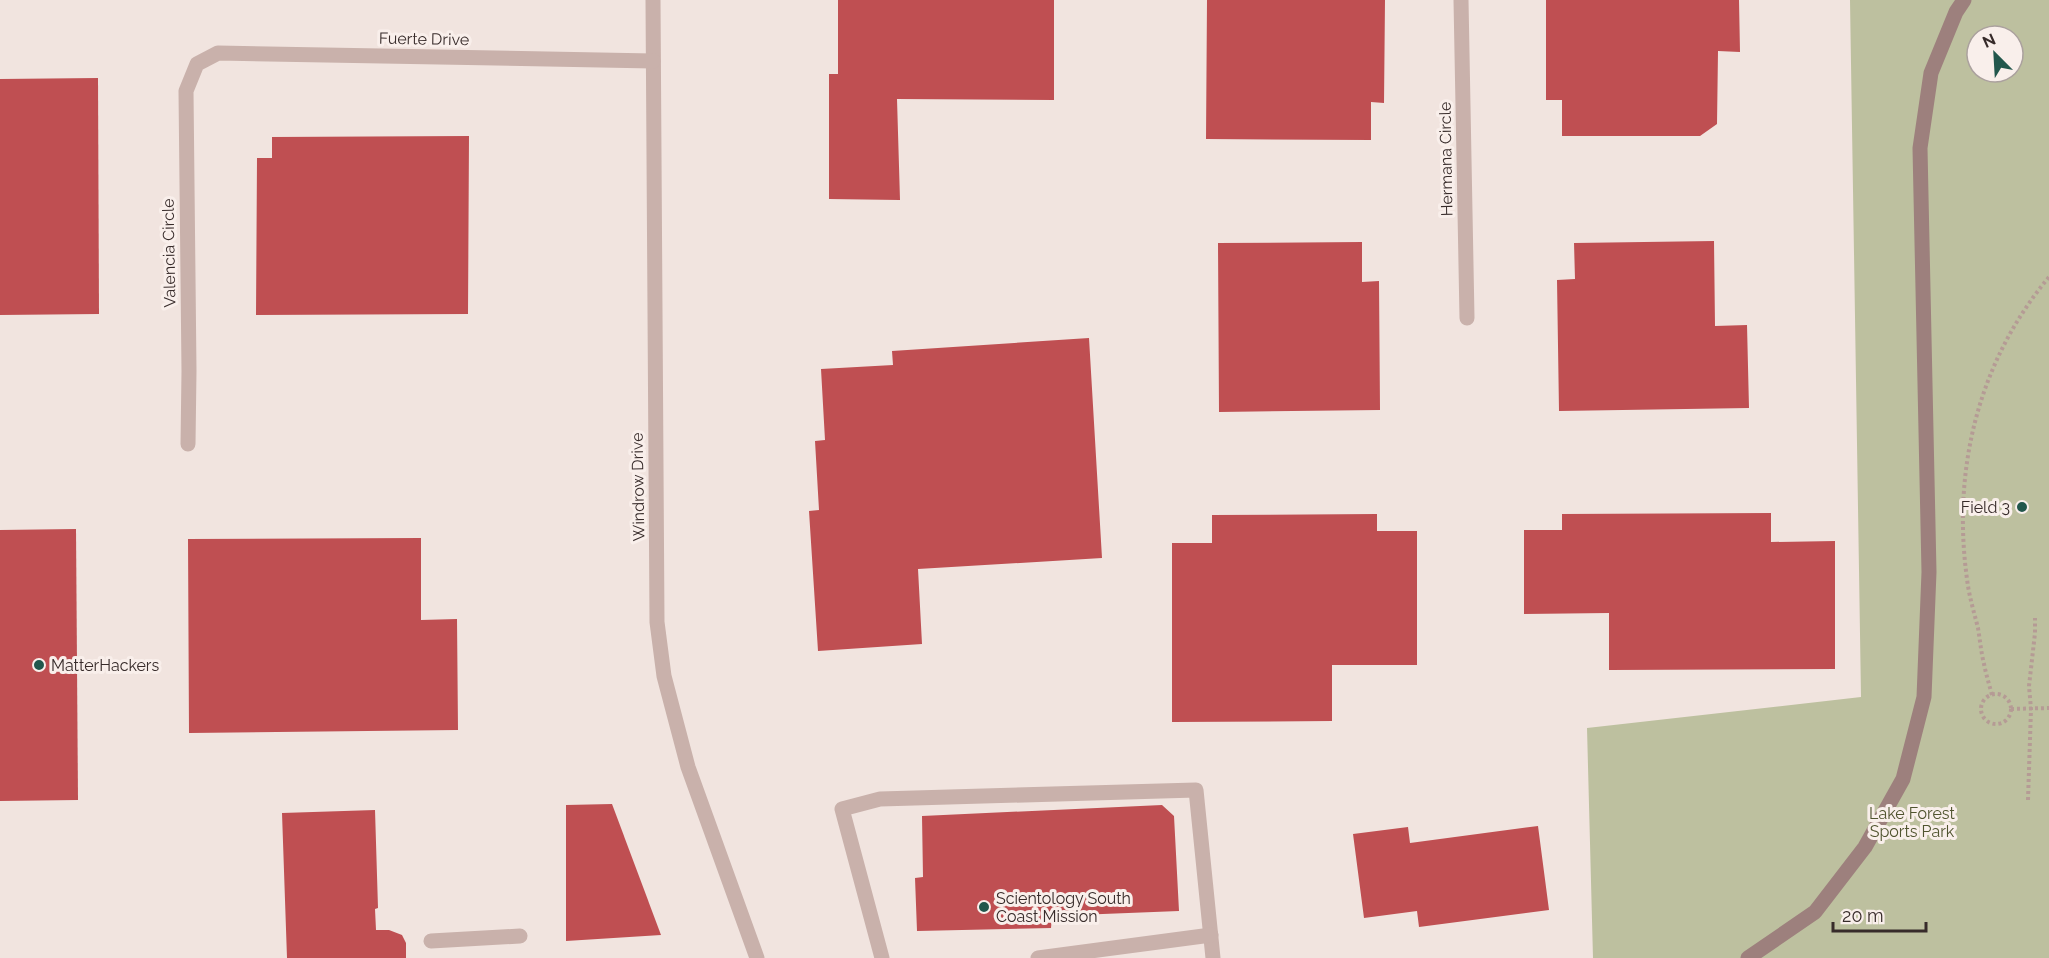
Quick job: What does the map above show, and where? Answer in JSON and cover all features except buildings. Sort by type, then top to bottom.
[{"type":"street","name":"Windrow Drive","points":[[653,0],[658,633],[663,676],[688,767],[758,958]]},
{"type":"street","name":"Hermana Circle","points":[[1461,0],[1467,318]]},
{"type":"street","points":[[1748,958],[1815,912],[1865,847],[1902,779],[1924,697],[1929,572],[1920,148],[1931,73],[1956,12],[1964,0]]},
{"type":"street","name":"Fuerte Drive","points":[[197,64],[218,53],[653,61]]},
{"type":"street","name":"Valencia Circle","points":[[188,444],[186,91],[197,64]]},
{"type":"street","points":[[882,958],[842,809],[880,798],[1196,790],[1213,958]]},
{"type":"street","points":[[1038,958],[1211,935]]},
{"type":"street","points":[[431,941],[520,936]]},
{"type":"path","points":[[1992,694],[1967,580],[1963,520],[1965,467],[1976,412],[1990,373],[2010,331],[2049,277]]},
{"type":"path","points":[[2028,800],[2031,709],[2029,686],[2036,633],[2035,618]]},
{"type":"path","points":[[1992,694],[2006,698],[2011,709],[2009,717],[1997,725],[1987,722],[1981,714],[1981,704],[1992,694]]},
{"type":"path","points":[[2011,709],[2049,708]]},
{"type":"green space","name":"Lake Forest Sports Park","points":[[1850,0],[2049,0],[2049,958],[1593,958],[1587,728],[1861,697]]},
{"type":"place","name":"Field 3","points":[[2022,507]]},
{"type":"place","name":"MatterHackers","points":[[39,665]]},
{"type":"place","name":"Scientology South Coast Mission","points":[[984,907]]}]
